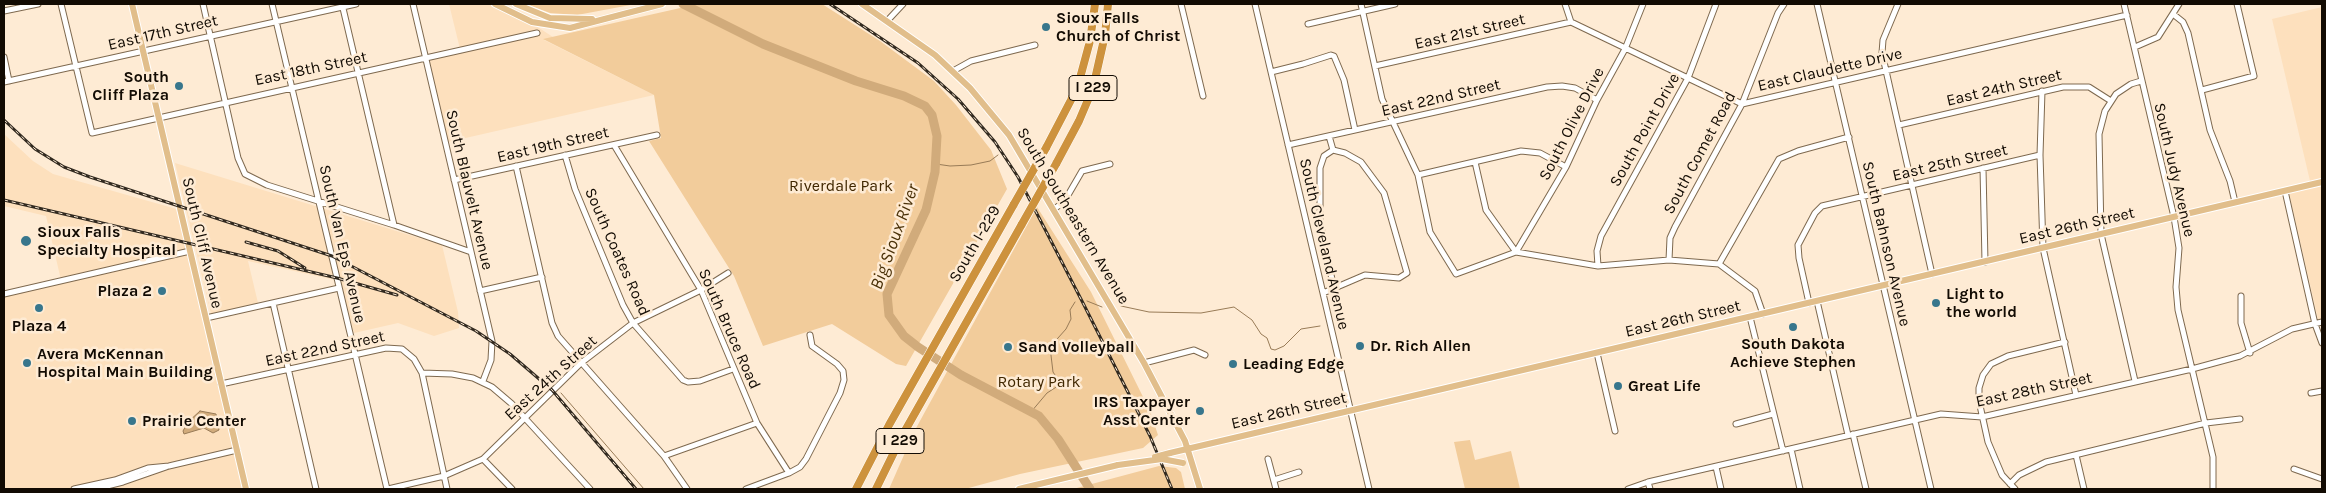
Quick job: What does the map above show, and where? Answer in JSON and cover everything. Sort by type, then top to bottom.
[{"type":"highway","name":"South I-229","points":[[856,489],[911,385],[1064,114],[1080,78],[1090,41],[1095,4]]},
{"type":"highway","name":"South I-229","points":[[876,489],[892,455],[926,393],[1079,121],[1093,88],[1105,35],[1108,4]]},
{"type":"main road","name":"South Cliff Avenue","points":[[132,4],[246,489]]},
{"type":"main road","points":[[495,4],[532,22],[554,27],[576,27],[598,19],[662,4]]},
{"type":"main road","points":[[516,4],[550,18],[598,19]]},
{"type":"main road","name":"South Southeastern Avenue","points":[[862,4],[888,20],[953,71],[983,102],[1009,135],[1144,363],[1188,448],[1200,489]]},
{"type":"main road","name":"East 26th Street","points":[[1019,489],[2322,182]]},
{"type":"main road","points":[[1118,465],[1162,459],[1183,463],[1195,470]]},
{"type":"main road","name":"East 26th Street","points":[[1035,489],[1050,483]]},
{"type":"street","points":[[4,11],[38,4]]},
{"type":"street","points":[[62,4],[76,66]]},
{"type":"street","points":[[202,4],[238,158],[245,174],[267,185],[394,225],[471,252]]},
{"type":"street","name":"South Van Eps Avenue","points":[[272,4],[387,489]]},
{"type":"street","name":"East 17th Street","points":[[6,81],[343,5],[356,4]]},
{"type":"street","name":"South Blauvelt Avenue","points":[[413,4],[492,344],[491,360],[482,381]]},
{"type":"street","points":[[888,20],[903,4]]},
{"type":"street","points":[[1181,4],[1203,96]]},
{"type":"street","name":"South Cleveland Avenue","points":[[1255,4],[1369,489]]},
{"type":"street","points":[[1361,4],[1382,99],[1418,175],[1430,232],[1456,274],[1516,252],[1598,266],[1669,260],[1719,264],[1755,291],[1763,314]]},
{"type":"street","points":[[1308,24],[1395,4]]},
{"type":"street","points":[[1565,4],[1571,22]]},
{"type":"street","name":"South Olive Drive","points":[[1516,252],[1566,167],[1597,100],[1625,49],[1643,4]]},
{"type":"street","name":"South Point Drive","points":[[1598,266],[1596,251],[1601,236],[1688,78],[1716,4]]},
{"type":"street","name":"South Comet Road","points":[[1669,260],[1670,238],[1742,104],[1778,13],[1784,4]]},
{"type":"street","name":"South Bahnson Avenue","points":[[1818,4],[1931,489]]},
{"type":"street","points":[[1898,4],[1881,46],[1932,274]]},
{"type":"street","name":"South Judy Avenue","points":[[2124,4],[2174,217],[2179,248],[2176,287],[2178,310],[2213,457],[2213,489]]},
{"type":"street","points":[[2135,47],[2158,37],[2179,4]]},
{"type":"street","points":[[2202,90],[2254,76],[2237,4]]},
{"type":"street","points":[[343,5],[394,225]]},
{"type":"street","points":[[2173,14],[2183,22],[2188,33],[2210,130],[2230,181],[2235,202]]},
{"type":"street","name":"East Claudette Drive","points":[[1571,22],[1742,104],[2126,15]]},
{"type":"street","name":"East 21st Street","points":[[1375,66],[1571,22]]},
{"type":"street","name":"East 18th Street","points":[[76,66],[92,133],[537,32]]},
{"type":"street","points":[[953,71],[971,61],[1035,45]]},
{"type":"street","points":[[1271,72],[1333,55],[1344,80],[1355,130]]},
{"type":"street","points":[[4,57],[6,81]]},
{"type":"street","points":[[2135,381],[2101,234],[2098,134],[2101,122],[2111,101],[2123,88],[2141,81]]},
{"type":"street","name":"East 22nd Street","points":[[1288,145],[1556,86],[1575,88],[1597,100]]},
{"type":"street","name":"East 24th Street","points":[[1899,125],[2063,87],[2089,87],[2111,101]]},
{"type":"street","points":[[2042,91],[2040,155],[2043,248],[2076,395]]},
{"type":"street","name":"East 19th Street","points":[[454,180],[657,135]]},
{"type":"street","points":[[1329,136],[1333,150]]},
{"type":"street","points":[[1719,264],[1779,160],[1798,151],[1849,137]]},
{"type":"street","name":"South Bruce Road","points":[[614,144],[701,290],[757,423],[789,474]]},
{"type":"street","points":[[1323,293],[1334,289],[1365,276],[1400,278],[1407,273],[1384,193],[1360,162],[1345,152],[1333,150],[1323,158],[1319,178],[1322,200],[1320,228],[1334,289]]},
{"type":"street","points":[[1418,175],[1531,151],[1540,153],[1566,167]]},
{"type":"street","name":"South Coates Road","points":[[565,155],[575,189],[623,305],[633,323],[683,380],[688,382],[700,381],[733,369]]},
{"type":"street","name":"East 25th Street","points":[[1866,489],[1798,254],[1801,236],[1815,213],[1822,206],[1862,195],[2040,155]]},
{"type":"street","points":[[1475,162],[1486,210],[1516,252]]},
{"type":"street","points":[[1054,209],[1064,202],[1082,171],[1110,164]]},
{"type":"street","points":[[516,166],[552,323],[558,336],[664,456],[688,489]]},
{"type":"street","points":[[1983,168],[1985,262]]},
{"type":"street","points":[[2285,191],[2315,324],[2322,343]]},
{"type":"street","points":[[4,294],[190,251]]},
{"type":"street","name":"East 24th Street","points":[[387,489],[444,476],[483,459],[581,362],[633,323],[701,290],[728,274]]},
{"type":"street","points":[[480,291],[542,277]]},
{"type":"street","points":[[206,318],[339,288]]},
{"type":"street","points":[[2241,296],[2241,323],[2250,353]]},
{"type":"street","points":[[272,303],[316,489]]},
{"type":"street","points":[[1750,317],[1783,451]]},
{"type":"street","name":"East 28th Street","points":[[1628,489],[1648,482],[1791,450],[1914,419],[1941,414],[1982,417],[2192,368],[2250,353],[2292,329],[2322,322]]},
{"type":"street","points":[[746,489],[789,474],[806,459],[840,394],[844,380],[840,367],[812,346],[810,335]]},
{"type":"street","points":[[2015,489],[2002,475],[1991,452],[1982,417],[1979,388],[1983,375],[1991,364],[2008,356],[2065,342]]},
{"type":"street","name":"East 22nd Street","points":[[221,384],[386,348],[402,349],[414,359],[422,373]]},
{"type":"street","points":[[1144,363],[1194,350],[1206,355]]},
{"type":"street","points":[[1596,353],[1615,431]]},
{"type":"street","points":[[447,489],[422,373],[452,374],[482,381],[502,394],[590,489]]},
{"type":"street","points":[[2311,393],[2322,391]]},
{"type":"street","points":[[1736,424],[1773,414]]},
{"type":"street","points":[[2010,484],[2019,474],[2032,467],[2076,454],[2206,423],[2240,419]]},
{"type":"street","points":[[664,456],[757,423]]},
{"type":"street","points":[[95,489],[124,482],[169,466],[237,450]]},
{"type":"street","points":[[1791,450],[1800,489]]},
{"type":"street","points":[[2076,454],[2084,489]]},
{"type":"street","points":[[483,459],[512,489]]},
{"type":"street","points":[[1268,459],[1276,489]]},
{"type":"street","points":[[74,489],[115,480],[148,468],[169,466]]},
{"type":"street","points":[[1716,467],[1721,489]]},
{"type":"street","points":[[2294,469],[2322,479]]},
{"type":"street","points":[[1274,480],[1299,472]]},
{"type":"street","points":[[1648,482],[1650,489]]},
{"type":"shaded area","points":[[449,4],[491,4],[533,24],[553,37],[544,40],[654,95],[448,142],[428,60],[461,53]]},
{"type":"shaded area","points":[[2322,7],[2322,178],[2310,181],[2272,19]]},
{"type":"shaded area","points":[[4,134],[33,161],[53,174],[180,210],[246,489],[4,489],[4,294],[61,280],[46,216],[4,206]]},
{"type":"shaded area","points":[[175,163],[442,245],[458,312],[459,328],[434,336],[398,323],[354,333],[340,281],[248,261],[258,303],[211,314]]},
{"type":"shaded area","points":[[2322,185],[2322,319],[2318,319],[2289,193]]},
{"type":"shaded area","points":[[200,411],[216,414],[219,430],[213,433],[204,428],[184,434],[183,431],[188,422]]},
{"type":"green space","points":[[526,4],[636,4],[577,15],[550,13]]},
{"type":"green space","name":"Riverdale Park","points":[[698,4],[822,4],[880,41],[934,81],[956,105],[991,150],[1007,189],[906,366],[896,364],[832,324],[763,346],[734,276],[649,141],[661,138],[654,95],[543,39]]},
{"type":"green space","name":"Rotary Park","points":[[1037,207],[1091,292],[1150,411],[1158,435],[1143,448],[1020,474],[965,489],[889,489],[915,430]]},
{"type":"green space","points":[[1470,440],[1475,460],[1511,451],[1520,489],[1465,489],[1454,442]]},
{"type":"green space","points":[[1159,466],[1176,468],[1181,472],[1185,489],[1073,489]]},
{"type":"waterway","name":"Big Sioux River","points":[[683,4],[763,44],[856,81],[904,96],[925,106],[932,115],[937,136],[935,172],[926,210],[887,294],[889,315],[904,336],[918,347],[961,375],[1039,416],[1058,439],[1090,489]]},
{"type":"waterway","points":[[936,164],[950,166],[971,165],[990,161],[998,155]]},
{"type":"waterway","points":[[1087,301],[1102,307]]},
{"type":"waterway","points":[[1031,412],[1047,393],[1061,384],[1053,372],[1050,347],[1066,329],[1071,319],[1070,310],[1075,302]]},
{"type":"waterway","points":[[1121,306],[1149,312],[1201,313],[1234,307],[1252,320],[1261,334],[1267,338],[1271,349],[1275,350],[1284,346],[1301,329],[1320,326]]},
{"type":"waterway","points":[[561,393],[644,489]]},
{"type":"railway","points":[[830,4],[918,63],[958,99],[995,142],[1018,177],[1083,303],[1150,436],[1172,489]]},
{"type":"railway","points":[[4,120],[35,149],[64,167],[332,256],[476,331],[510,354],[552,390],[636,489]]},
{"type":"railway","points":[[4,200],[337,278],[397,295]]},
{"type":"railway","points":[[246,242],[278,251],[305,268]]},
{"type":"place","name":"Sioux Falls Church of Christ","points":[[1046,27]]},
{"type":"place","name":"South Cliff Plaza","points":[[179,86]]},
{"type":"place","name":"Sioux Falls Specialty Hospital","points":[[26,241]]},
{"type":"place","name":"Plaza 2","points":[[162,291]]},
{"type":"place","name":"Light to the world","points":[[1936,303]]},
{"type":"place","name":"Plaza 4","points":[[39,308]]},
{"type":"place","name":"South Dakota Achieve Stephen","points":[[1793,327]]},
{"type":"place","name":"Dr. Rich Allen","points":[[1360,346]]},
{"type":"place","name":"Sand Volleyball","points":[[1008,347]]},
{"type":"place","name":"Avera McKennan Hospital Main Building","points":[[27,363]]},
{"type":"place","name":"Leading Edge","points":[[1233,364]]},
{"type":"place","name":"Great Life","points":[[1618,386]]},
{"type":"place","name":"IRS Taxpayer Asst Center","points":[[1200,411]]},
{"type":"place","name":"Prairie Center","points":[[132,421]]}]
